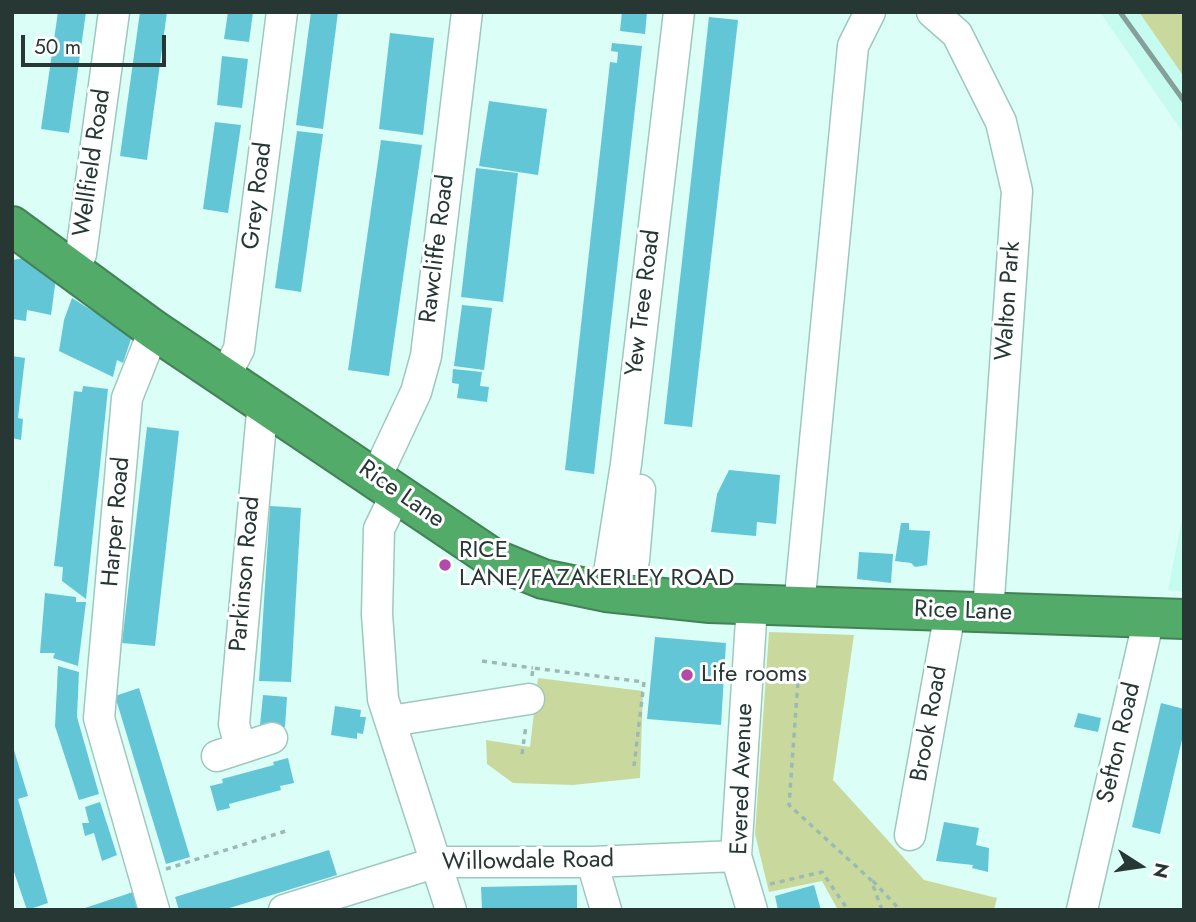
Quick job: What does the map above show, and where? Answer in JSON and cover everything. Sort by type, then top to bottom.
[{"type":"highway","name":"Rice Lane","points":[[12,226],[154,330],[494,559],[516,569],[570,587],[752,605],[1166,618]]},
{"type":"street","name":"Wellfield Road","points":[[74,272],[80,254],[114,12]]},
{"type":"street","name":"Grey Road","points":[[225,376],[239,349],[282,12]]},
{"type":"street","name":"Rawcliffe Road","points":[[451,910],[383,698],[377,575],[379,529],[387,485],[426,356],[467,12]]},
{"type":"street","name":"Yew Tree Road","points":[[606,592],[627,450],[679,12]]},
{"type":"street","points":[[799,607],[853,46],[870,12]]},
{"type":"street","name":"Walton Park","points":[[932,12],[957,34],[1001,122],[1017,191],[988,613]]},
{"type":"street","name":"Harper Road","points":[[144,876],[99,718],[127,398],[154,330]]},
{"type":"street","name":"Parkinson Road","points":[[263,401],[234,724],[228,751],[272,738]]},
{"type":"street","points":[[634,560],[642,466]]},
{"type":"street","name":"Evered Avenue","points":[[749,900],[737,856],[752,605]]},
{"type":"street","name":"Brook Road","points":[[910,835],[950,612]]},
{"type":"street","name":"Sefton Road","points":[[1082,910],[1166,618]]},
{"type":"street","points":[[391,721],[529,699]]},
{"type":"street","name":"Willowdale Road","points":[[295,908],[437,862],[592,862],[737,856]]},
{"type":"street","points":[[592,862],[606,910]]},
{"type":"street","points":[[144,876],[154,910]]},
{"type":"path","points":[[482,661],[644,682],[634,766]]},
{"type":"path","points":[[522,754],[533,668]]},
{"type":"path","points":[[747,676],[798,681],[789,805],[900,910]]},
{"type":"path","points":[[144,876],[289,830]]},
{"type":"path","points":[[749,900],[822,872],[848,910]]},
{"type":"path","points":[[871,880],[882,910]]},
{"type":"shaded area","points":[[1100,12],[1139,12],[1184,77],[1184,134]]},
{"type":"shaded area","points":[[1139,12],[1184,12],[1184,77]]},
{"type":"shaded area","points":[[1184,508],[1184,592],[1168,590]]},
{"type":"shaded area","points":[[769,632],[854,635],[833,780],[924,880],[997,898],[994,910],[838,910],[822,881],[769,892],[755,834]]},
{"type":"shaded area","points":[[538,678],[643,691],[640,778],[573,785],[513,783],[487,764],[486,740],[530,747]]},
{"type":"building","points":[[58,12],[86,12],[69,133],[41,129]]},
{"type":"building","points":[[140,12],[167,12],[147,160],[120,156]]},
{"type":"building","points":[[228,12],[253,12],[249,42],[224,39]]},
{"type":"building","points":[[311,12],[338,12],[323,129],[296,125]]},
{"type":"building","points":[[622,12],[647,12],[645,34],[620,31]]},
{"type":"building","points":[[709,17],[738,20],[692,427],[664,424]]},
{"type":"building","points":[[390,33],[434,38],[423,135],[379,129]]},
{"type":"building","points":[[612,43],[642,46],[594,474],[565,470],[610,62],[617,63],[618,52],[611,51]]},
{"type":"building","points":[[222,56],[248,59],[242,108],[217,105]]},
{"type":"building","points":[[489,101],[547,109],[538,175],[479,166]]},
{"type":"building","points":[[215,122],[241,125],[228,213],[203,209]]},
{"type":"building","points":[[297,131],[323,134],[301,292],[275,288]]},
{"type":"building","points":[[381,140],[422,145],[389,376],[348,370]]},
{"type":"building","points":[[476,168],[518,173],[503,302],[461,297]]},
{"type":"building","points":[[25,258],[56,278],[51,315],[27,310],[26,321],[12,319],[12,260]]},
{"type":"building","points":[[72,298],[132,336],[123,363],[117,360],[113,377],[59,351],[64,320]]},
{"type":"building","points":[[462,305],[492,308],[484,370],[454,366]]},
{"type":"building","points":[[12,356],[25,358],[18,418],[23,419],[21,440],[12,438]]},
{"type":"building","points":[[453,369],[482,372],[480,386],[489,387],[487,402],[457,398],[459,384],[452,383]]},
{"type":"building","points":[[83,386],[108,389],[86,599],[62,581],[63,567],[54,566],[74,391],[82,392]]},
{"type":"building","points":[[147,427],[179,431],[155,646],[122,643]]},
{"type":"building","points":[[729,470],[780,475],[776,524],[757,522],[756,536],[711,532],[717,494]]},
{"type":"building","points":[[270,506],[301,508],[291,682],[259,681]]},
{"type":"building","points":[[901,523],[909,523],[909,530],[930,531],[927,565],[915,567],[911,563],[895,561]]},
{"type":"building","points":[[859,552],[893,554],[891,583],[857,579]]},
{"type":"building","points":[[45,593],[76,597],[76,602],[86,602],[78,666],[53,658],[55,653],[40,653]]},
{"type":"building","name":"Life rooms","points":[[655,637],[726,643],[721,725],[647,719]]},
{"type":"building","points":[[58,666],[79,672],[77,717],[99,794],[79,800],[55,726]]},
{"type":"building","points":[[139,688],[190,857],[166,864],[115,696]]},
{"type":"building","points":[[263,695],[287,697],[285,727],[260,725]]},
{"type":"building","points":[[1161,703],[1184,709],[1184,731],[1160,834],[1132,827]]},
{"type":"building","points":[[335,706],[361,710],[360,717],[366,717],[363,734],[357,733],[357,739],[331,735]]},
{"type":"building","points":[[1078,713],[1101,718],[1098,732],[1074,727]]},
{"type":"building","points":[[13,747],[28,796],[18,799],[48,903],[27,910],[12,866]]},
{"type":"building","points":[[288,758],[294,783],[280,786],[281,790],[229,804],[230,808],[217,811],[210,786],[223,783],[222,779],[274,765],[273,762]]},
{"type":"building","points":[[100,802],[117,855],[102,861],[94,833],[85,836],[82,823],[89,823],[85,807]]},
{"type":"building","points":[[944,822],[979,828],[976,845],[989,848],[988,872],[972,868],[973,865],[936,861]]},
{"type":"building","points":[[329,850],[337,875],[223,910],[179,910],[175,897]]},
{"type":"building","points":[[577,885],[577,909],[482,910],[481,887]]},
{"type":"building","points":[[814,885],[821,910],[778,910],[775,896]]},
{"type":"building","points":[[133,892],[138,910],[82,910],[82,909]]},
{"type":"railway","points":[[1120,12],[1184,101]]},
{"type":"place","name":"RICE LANE/FAZAKERLEY ROAD","points":[[445,565]]},
{"type":"place","name":"Life rooms","points":[[687,675]]}]
